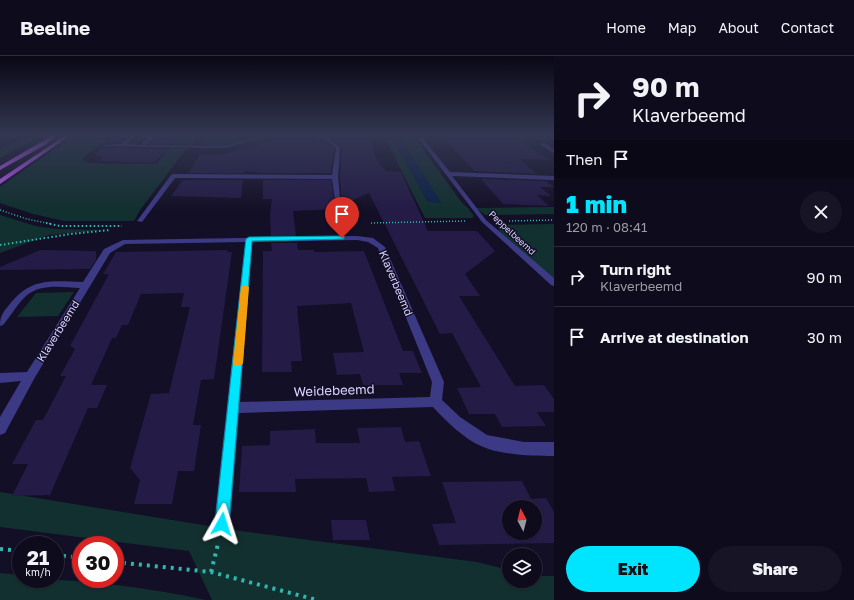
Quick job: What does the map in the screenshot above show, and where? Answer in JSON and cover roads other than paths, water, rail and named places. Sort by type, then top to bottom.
[{"type":"main road","points":[[0,168],[14,160]]},
{"type":"main road","points":[[0,182],[32,160]]},
{"type":"street","points":[[337,160],[335,177],[339,207]]},
{"type":"street","name":"Peppelbeemd","points":[[438,160],[484,221],[554,283]]},
{"type":"street","points":[[448,174],[554,178]]},
{"type":"street","points":[[140,221],[173,176],[335,177]]},
{"type":"street","name":"Klaverbeemd","points":[[0,429],[30,376],[107,251],[123,242],[357,238],[370,240],[381,247],[438,382],[436,402]]},
{"type":"street","points":[[222,524],[249,239]]},
{"type":"street","name":"Klaverbeemd","points":[[0,323],[24,293],[39,285],[86,285]]},
{"type":"street","points":[[0,378],[30,376]]},
{"type":"street","points":[[436,402],[455,421],[484,441],[524,449],[554,449]]},
{"type":"street","name":"Weidebeemd","points":[[234,408],[436,402]]},
{"type":"water","points":[[404,160],[415,160],[441,203],[428,202]]}]
